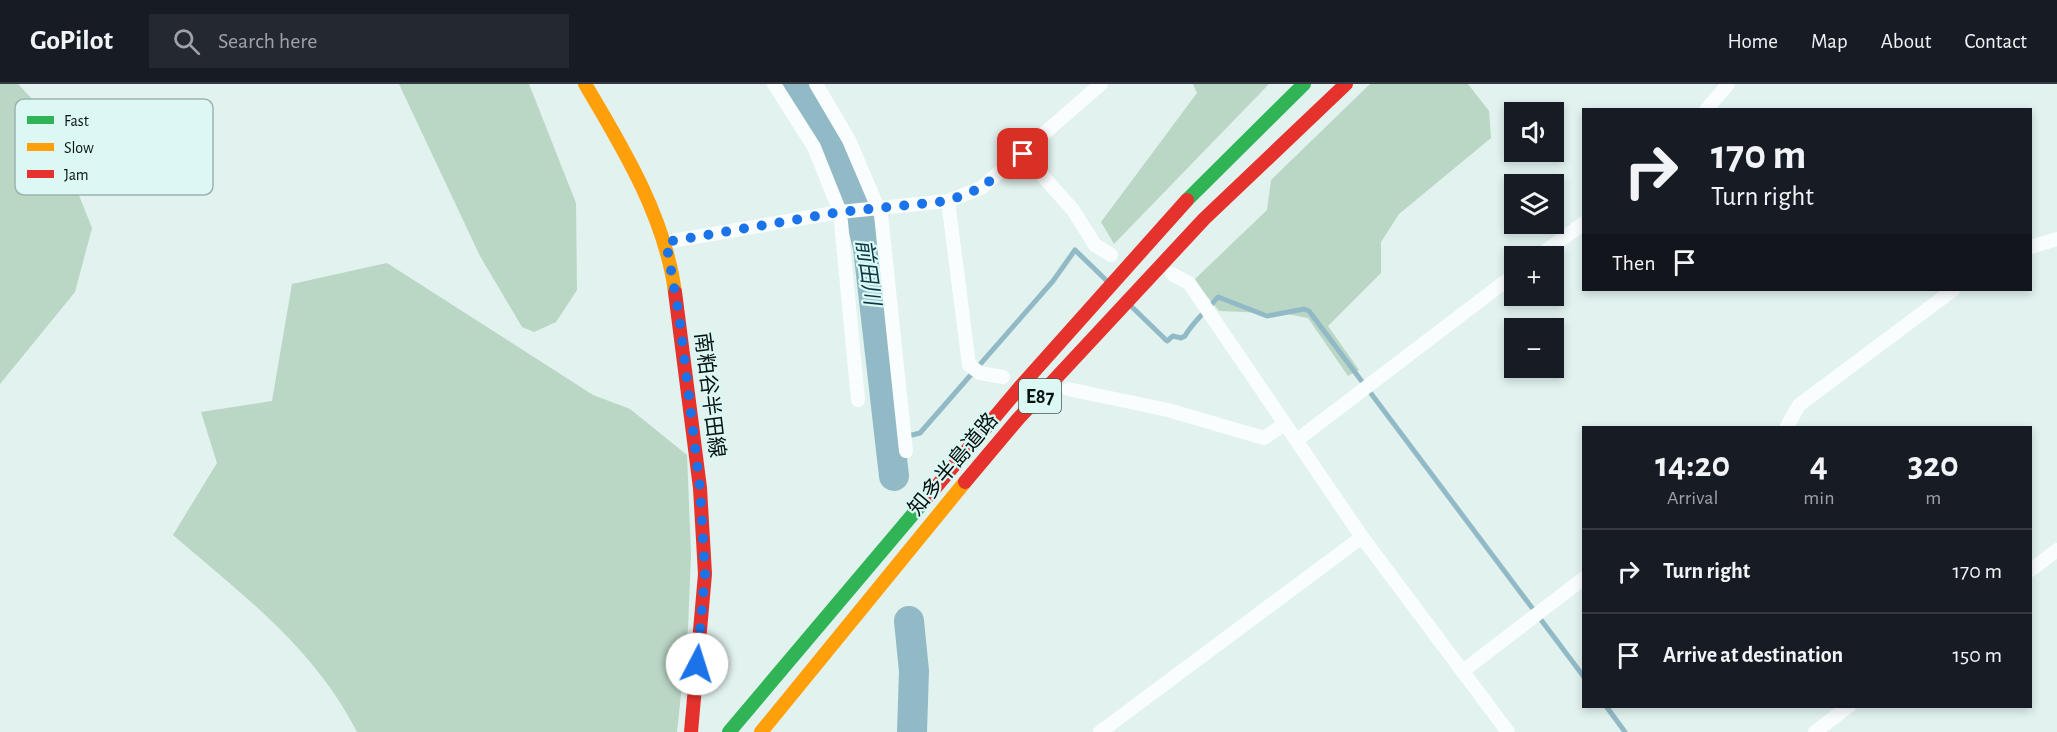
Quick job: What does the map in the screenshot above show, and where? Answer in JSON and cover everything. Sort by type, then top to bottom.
[{"type":"main road","name":"南粕谷半田線","points":[[585,84],[615,135],[666,242],[679,315],[699,476],[705,574],[691,732]]},
{"type":"main road","name":"知多半島道路","points":[[729,732],[1020,387],[1187,201],[1304,84]]},
{"type":"main road","name":"知多半島道路","points":[[761,732],[884,578],[1018,419],[1204,219],[1346,84]]},
{"type":"street","points":[[774,84],[814,147],[828,175],[840,212],[858,400]]},
{"type":"street","points":[[816,84],[849,140],[881,215],[906,451]]},
{"type":"street","points":[[666,242],[840,212],[948,201],[981,188],[1023,154],[1101,84]]},
{"type":"street","points":[[1708,108],[1728,84]]},
{"type":"street","points":[[1023,154],[1073,210],[1081,227],[1095,245],[1111,255]]},
{"type":"street","points":[[948,201],[969,365],[980,373],[1003,377]]},
{"type":"street","points":[[1553,246],[1582,224]]},
{"type":"street","points":[[2032,247],[2057,239]]},
{"type":"street","points":[[1172,274],[1189,283],[1362,537],[1508,732]]},
{"type":"street","points":[[1297,440],[1504,282]]},
{"type":"street","points":[[1787,426],[1799,405],[1952,291]]},
{"type":"street","points":[[1068,389],[1168,410],[1264,438],[1283,424]]},
{"type":"street","points":[[1100,732],[1362,537]]},
{"type":"street","points":[[2032,569],[2057,550]]},
{"type":"street","points":[[1463,671],[1582,580]]},
{"type":"street","points":[[1815,732],[1846,708]]},
{"type":"green space","points":[[0,84],[18,84],[32,99],[15,99],[15,195],[79,195],[92,228],[75,292],[0,384]]},
{"type":"green space","points":[[399,84],[529,84],[576,203],[577,290],[556,322],[534,332],[522,327],[480,256]]},
{"type":"green space","points":[[1193,84],[1269,84],[1114,244],[1101,222],[1197,93]]},
{"type":"green space","points":[[1370,84],[1468,84],[1489,111],[1491,138],[1399,214],[1381,242],[1381,273],[1328,326],[1359,370],[1348,376],[1308,318],[1287,314],[1219,311],[1194,280],[1267,210],[1271,180]]},
{"type":"green space","points":[[387,263],[593,395],[630,409],[687,455],[691,554],[688,628],[677,732],[357,732],[340,702],[320,674],[275,624],[173,535],[217,463],[201,412],[272,401],[292,284]]},
{"type":"waterway","name":"前田川","points":[[795,84],[836,152],[857,202],[868,248],[894,476]]},
{"type":"waterway","points":[[912,435],[920,433],[1053,281],[1075,250],[1107,281]]},
{"type":"waterway","points":[[1132,307],[1167,341],[1173,336],[1181,338],[1185,336],[1218,297],[1267,316],[1304,309],[1309,311],[1582,674]]},
{"type":"waterway","name":"前田川","points":[[909,621],[914,671],[912,732]]},
{"type":"waterway","points":[[1607,708],[1625,732]]},
{"type":"traffic: fast","points":[[1187,200],[1304,84]]},
{"type":"traffic: fast","points":[[729,732],[925,500]]},
{"type":"traffic: slow","points":[[585,84],[628,158],[652,210],[670,264],[675,292]]},
{"type":"traffic: slow","points":[[761,732],[965,482]]},
{"type":"traffic: jam","points":[[965,482],[1018,419],[1204,219],[1346,84]]},
{"type":"traffic: jam","points":[[925,500],[1020,387],[1187,200]]},
{"type":"traffic: jam","points":[[675,292],[700,488],[705,574],[691,732]]},
{"type":"route","points":[[697,664],[705,574],[700,488],[679,315],[666,242],[840,212],[948,201],[981,188],[1023,154]]}]
